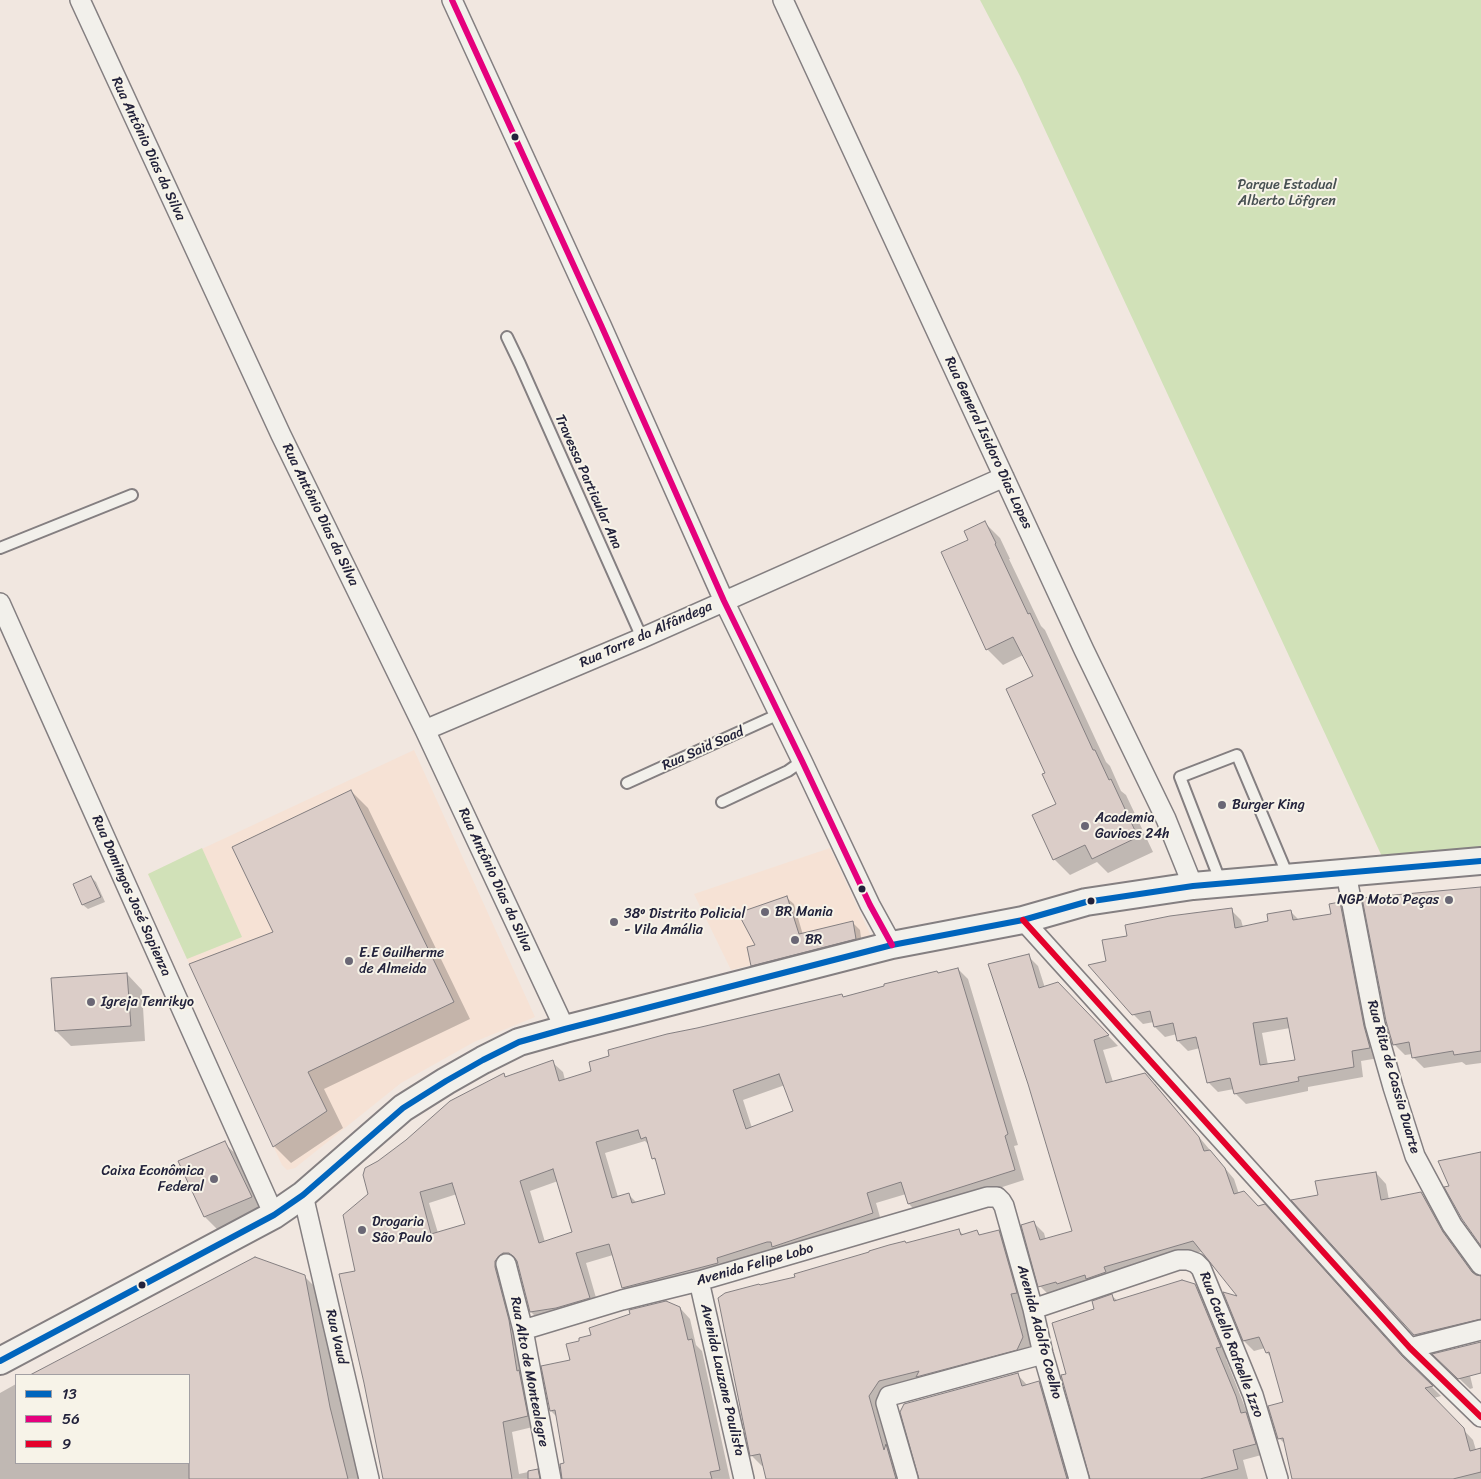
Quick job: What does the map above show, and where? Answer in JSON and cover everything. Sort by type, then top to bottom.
[{"type":"main road","points":[[0,1361],[274,1215],[303,1195],[403,1108],[438,1085],[520,1042],[892,945],[1023,920],[1086,902],[1193,886],[1481,860]]},
{"type":"street","name":"Rua Antônio Dias da Silva","points":[[80,0],[281,435],[425,730],[565,1029]]},
{"type":"street","points":[[452,0],[597,316],[724,601],[870,905],[892,945]]},
{"type":"street","name":"Rua General Isidoro Dias Lopes","points":[[783,0],[1084,650],[1166,819],[1193,886]]},
{"type":"street","name":"Rua Torre da Alfândega","points":[[425,730],[642,638],[1004,477]]},
{"type":"street","name":"Rua Domingos José Sapienza","points":[[0,604],[274,1215]]},
{"type":"street","name":"Rua Rita de Cassia Duarte","points":[[1346,873],[1375,1024],[1415,1156],[1452,1225],[1481,1265]]},
{"type":"street","points":[[1023,920],[1410,1348],[1481,1417]]},
{"type":"street","name":"Rua Vaud","points":[[303,1195],[369,1479]]},
{"type":"street","name":"Avenida Felipe Lobo","points":[[523,1330],[622,1300],[699,1281],[987,1197]]},
{"type":"street","name":"Avenida Adolfo Coelho","points":[[987,1197],[996,1197],[1001,1200],[1004,1206],[1033,1309],[1043,1354],[1080,1479]]},
{"type":"street","name":"Rua Catello Rafaelle Izzo","points":[[1033,1309],[1178,1260],[1188,1260],[1196,1263],[1202,1268],[1253,1395],[1278,1479]]},
{"type":"street","name":"Rua Alto de Montealegre","points":[[506,1264],[523,1330],[551,1479]]},
{"type":"street","name":"Avenida Lauzane Paulista","points":[[699,1281],[744,1479]]},
{"type":"street","points":[[1410,1348],[1481,1330]]},
{"type":"street","points":[[908,1479],[886,1403],[890,1396],[1043,1354]]},
{"type":"lane","name":"Travessa Particular Ana","points":[[507,338],[642,638]]},
{"type":"lane","points":[[0,548],[132,495]]},
{"type":"lane","name":"Rua Said Saad","points":[[626,783],[779,714]]},
{"type":"lane","points":[[1222,884],[1180,777],[1237,755],[1288,877]]},
{"type":"lane","points":[[722,802],[788,771],[802,761]]},
{"type":"shaded area","name":"E.E Guilherme de Almeida","points":[[414,750],[535,1017],[474,1042],[401,1083],[295,1168],[287,1170],[282,1165],[148,874]]},
{"type":"shaded area","points":[[830,848],[871,936],[731,970],[694,894]]},
{"type":"green space","name":"Parque Estadual Alberto Löfgren","points":[[980,0],[1481,0],[1481,852],[1385,863],[1020,76]]},
{"type":"green space","points":[[202,848],[242,937],[187,959],[148,874]]},
{"type":"building","points":[[985,521],[1093,750],[1095,750],[1109,780],[1111,779],[1138,837],[1092,859],[1085,845],[1053,860],[1032,815],[1056,804],[1042,774],[1045,773],[1006,689],[1033,676],[1013,637],[986,650],[941,552],[968,540],[964,531]]},
{"type":"building","points":[[351,790],[454,1002],[308,1072],[327,1111],[273,1147],[189,964],[273,932],[232,847]]},
{"type":"building","points":[[91,876],[101,897],[82,905],[73,884]]},
{"type":"building","points":[[1481,887],[1481,1051],[1454,1055],[1453,1051],[1412,1058],[1409,1042],[1393,1045],[1386,1021],[1362,898]]},
{"type":"building","points":[[787,896],[799,934],[853,921],[856,939],[751,966],[747,947],[755,945],[738,913]]},
{"type":"building","points":[[1340,902],[1370,1048],[1352,1051],[1354,1067],[1298,1077],[1299,1081],[1234,1094],[1230,1078],[1207,1083],[1196,1037],[1177,1041],[1173,1023],[1154,1027],[1150,1011],[1132,1015],[1088,965],[1106,961],[1102,940],[1127,936],[1125,925],[1170,916],[1232,908],[1235,928],[1268,921],[1267,914],[1291,910],[1293,920],[1331,914],[1329,904]],"holes":[[[1287,1018],[1295,1060],[1260,1065],[1253,1023]]]},
{"type":"building","points":[[1029,954],[1039,988],[1058,982],[1109,1035],[1094,1040],[1106,1083],[1145,1073],[1199,1137],[1204,1151],[1210,1150],[1225,1168],[1234,1194],[1244,1191],[1258,1206],[1265,1204],[1402,1356],[1433,1386],[1425,1388],[1464,1428],[1470,1451],[1481,1448],[1481,1472],[1453,1479],[1292,1479],[1283,1438],[1278,1439],[1268,1406],[1283,1402],[1269,1352],[1266,1353],[1259,1337],[1243,1341],[1223,1292],[1237,1296],[1193,1241],[1104,1267],[1106,1272],[1086,1279],[1085,1275],[1057,1284],[1056,1282],[1038,1287],[1021,1225],[1034,1221],[1040,1240],[1072,1231],[1028,1084],[988,964]]},
{"type":"building","points":[[958,968],[1008,1134],[1005,1136],[1015,1170],[908,1204],[901,1182],[867,1193],[873,1213],[772,1247],[771,1242],[767,1242],[717,1258],[718,1263],[622,1288],[609,1244],[576,1253],[590,1298],[556,1308],[530,1312],[517,1261],[509,1253],[503,1253],[495,1261],[495,1267],[509,1320],[517,1371],[519,1370],[528,1416],[503,1422],[512,1479],[383,1479],[364,1383],[339,1274],[355,1271],[343,1215],[368,1194],[363,1175],[365,1168],[378,1161],[406,1140],[450,1101],[504,1073],[505,1077],[553,1060],[559,1081],[591,1071],[589,1062],[609,1056],[608,1050],[667,1034],[842,994],[843,997],[884,986],[884,984],[937,971],[938,973]],"holes":[[[779,1074],[793,1111],[746,1129],[733,1090]],[[638,1130],[641,1139],[646,1137],[652,1159],[655,1158],[665,1194],[632,1203],[629,1193],[612,1198],[596,1142]],[[553,1169],[572,1232],[539,1243],[520,1181]],[[452,1183],[465,1224],[431,1234],[420,1192]]]},
{"type":"building","name":"Igreja Tenrikyo","points":[[127,973],[131,1026],[55,1031],[51,978]]},
{"type":"building","name":"Caixa Econômica Federal","points":[[225,1141],[252,1197],[204,1217],[178,1161]]},
{"type":"building","points":[[1481,1152],[1481,1246],[1462,1219],[1444,1187],[1449,1186],[1438,1161]]},
{"type":"building","points":[[1376,1172],[1381,1200],[1421,1192],[1443,1232],[1472,1272],[1481,1276],[1481,1319],[1414,1335],[1291,1200],[1318,1195],[1315,1181]]},
{"type":"building","points":[[959,1229],[961,1235],[977,1230],[979,1235],[999,1230],[1017,1293],[1011,1294],[1023,1337],[1017,1350],[916,1377],[919,1371],[879,1381],[869,1396],[884,1450],[886,1444],[896,1479],[766,1479],[760,1454],[750,1456],[718,1298],[725,1293],[795,1277],[794,1274],[889,1245],[905,1241],[906,1243]]},
{"type":"building","points":[[255,1257],[305,1275],[330,1407],[348,1479],[189,1479],[190,1374],[32,1374]]},
{"type":"building","points":[[1182,1280],[1195,1284],[1221,1347],[1216,1348],[1241,1413],[1246,1412],[1256,1444],[1233,1450],[1238,1469],[1200,1479],[1090,1479],[1061,1375],[1066,1374],[1052,1323],[1094,1309],[1092,1301],[1112,1294],[1114,1301]]},
{"type":"building","points":[[666,1301],[680,1307],[688,1340],[692,1339],[720,1470],[710,1472],[712,1479],[562,1479],[560,1464],[564,1463],[555,1410],[550,1411],[541,1366],[570,1360],[566,1344],[579,1341],[579,1338],[591,1335],[589,1328],[630,1314],[629,1310]]},
{"type":"building","points":[[1481,1342],[1481,1373],[1458,1379],[1432,1354]]},
{"type":"building","points":[[1018,1373],[1022,1386],[1039,1381],[1067,1479],[919,1479],[900,1412],[904,1404]]},
{"type":"building","points":[[538,1469],[540,1479],[528,1479],[528,1471]]},
{"type":"transit line","name":"56","points":[[452,0],[601,325],[724,601],[870,905],[892,945]]},
{"type":"transit line","name":"13","points":[[0,1361],[274,1215],[303,1195],[403,1108],[446,1081],[519,1042],[892,945],[1023,920],[1086,902],[1193,886],[1481,861]]},
{"type":"transit line","name":"9","points":[[1023,920],[1410,1348],[1481,1417]]},
{"type":"place","name":"Burger King","points":[[1222,805]]},
{"type":"place","name":"Academia Gavioes 24h","points":[[1085,826]]},
{"type":"place","name":"NGP Moto Peças","points":[[1449,900]]},
{"type":"place","name":"BR Mania","points":[[765,912]]},
{"type":"place","name":"38º Distrito Policial - Vila Amália","points":[[614,922]]},
{"type":"place","name":"BR","points":[[795,940]]},
{"type":"place","name":"E.E Guilherme de Almeida","points":[[349,961]]},
{"type":"place","name":"Igreja Tenrikyo","points":[[91,1002]]},
{"type":"place","name":"Caixa Econômica Federal","points":[[214,1179]]},
{"type":"place","name":"Drogaria São Paulo","points":[[362,1230]]}]
